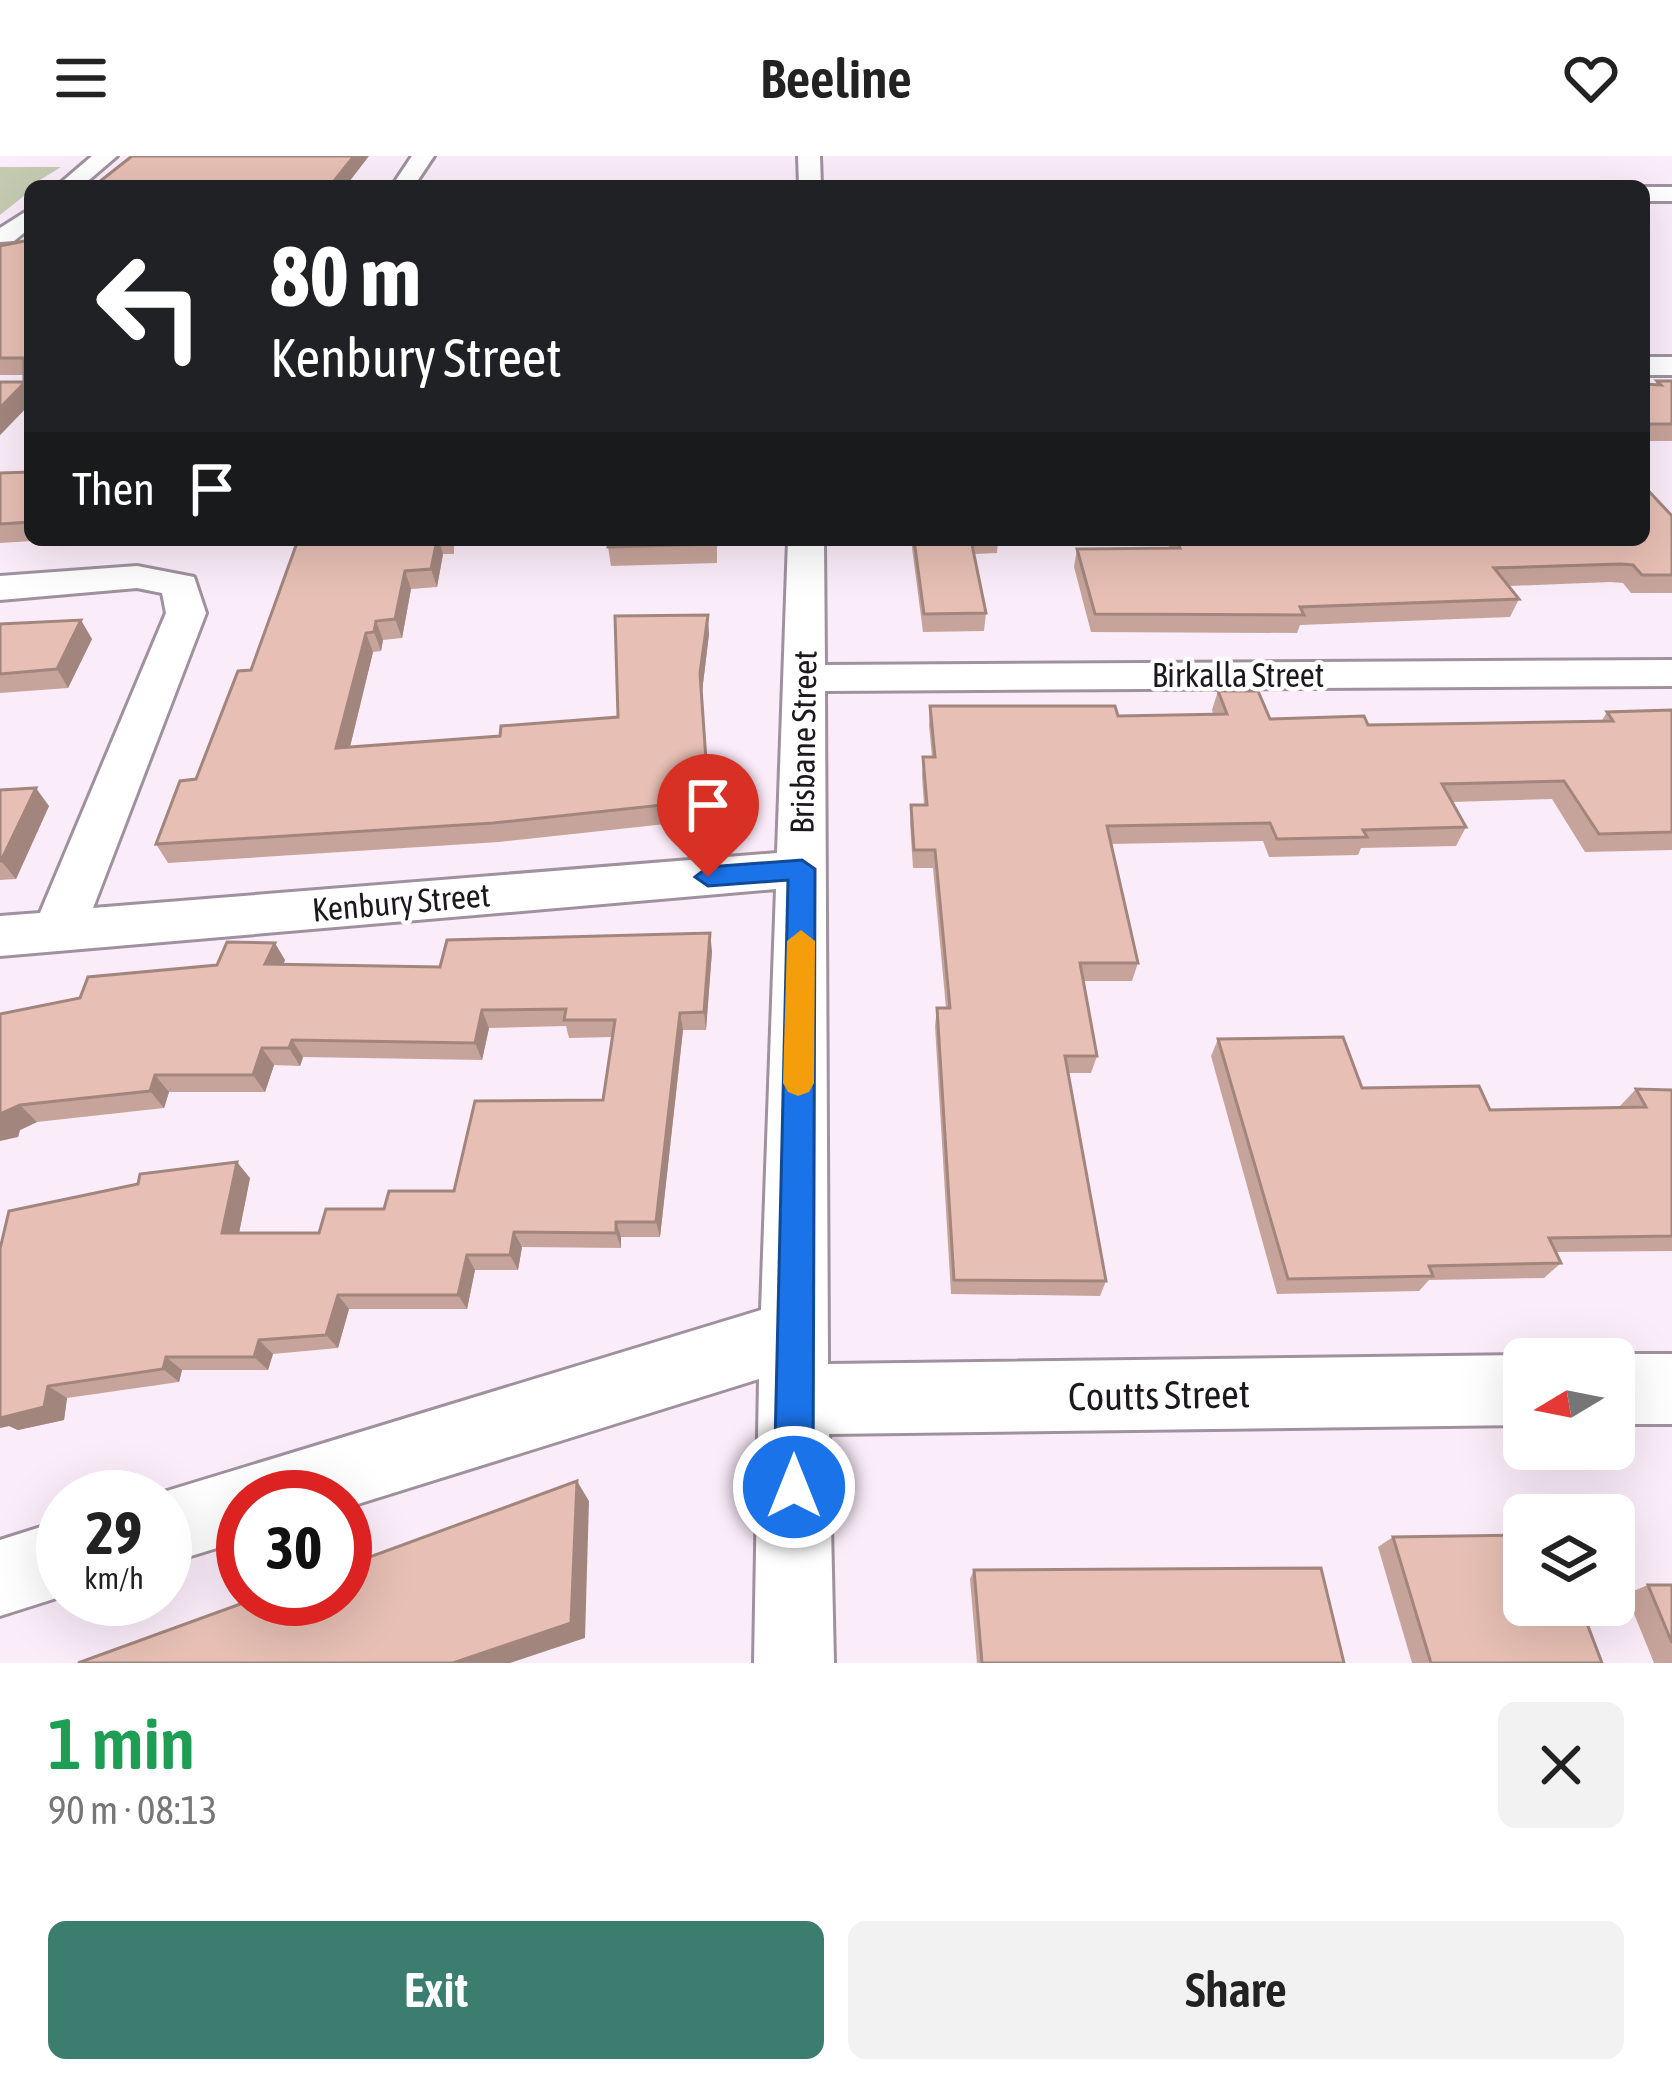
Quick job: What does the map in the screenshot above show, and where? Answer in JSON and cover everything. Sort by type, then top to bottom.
[{"type":"street","points":[[76,180],[106,156]]},
{"type":"street","name":"Brisbane Street","points":[[794,1663],[806,546]]},
{"type":"street","points":[[0,588],[137,578],[180,585],[186,614],[59,930]]},
{"type":"street","name":"Birkalla Street","points":[[804,678],[1672,673]]},
{"type":"street","name":"Kenbury Street","points":[[0,936],[802,869]]},
{"type":"street","name":"Coutts Street","points":[[372,1470],[794,1366],[1503,1389]]},
{"type":"street","points":[[1635,1389],[1672,1389]]},
{"type":"street","points":[[0,1578],[36,1567]]},
{"type":"green space","points":[[0,167],[61,167],[40,180],[24,180],[24,196],[0,215]]},
{"type":"building","points":[[132,156],[354,156],[335,180],[102,180]]},
{"type":"building","points":[[24,241],[24,358],[0,358],[0,246]]},
{"type":"building","points":[[1657,381],[1672,381],[1672,424],[1650,424],[1650,384],[1661,385]]},
{"type":"building","points":[[0,382],[24,383],[0,408]]},
{"type":"building","points":[[24,472],[24,522],[0,524],[0,473]]},
{"type":"building","points":[[1650,492],[1672,516],[1672,575],[1642,575],[1633,565],[1621,564],[1494,568],[1519,599],[1300,607],[1304,615],[1095,614],[1077,549],[1650,546]]},
{"type":"building","points":[[296,546],[436,546],[431,569],[405,571],[395,619],[376,621],[374,632],[366,633],[336,748],[500,736],[501,726],[618,717],[615,616],[708,615],[700,673],[707,775],[669,779],[672,804],[493,823],[156,844],[180,781],[196,779],[238,671],[251,670]]},
{"type":"building","points":[[915,546],[972,546],[986,613],[924,614]]},
{"type":"building","points":[[81,620],[57,669],[0,674],[0,624]]},
{"type":"building","points":[[1218,691],[1258,691],[1270,719],[1364,716],[1368,725],[1613,721],[1607,712],[1672,710],[1672,832],[1599,834],[1564,781],[1442,784],[1466,827],[1363,830],[1367,837],[1277,839],[1270,823],[1107,826],[1138,963],[1080,963],[1097,1056],[1065,1056],[1106,1281],[954,1280],[937,1008],[950,1008],[935,850],[914,850],[911,805],[927,805],[923,757],[935,757],[930,706],[1115,706],[1118,716],[1227,714]]},
{"type":"building","points":[[36,788],[1,861],[0,861],[0,790]]},
{"type":"building","points":[[710,933],[704,1012],[680,1013],[656,1222],[616,1222],[616,1233],[514,1232],[510,1255],[467,1255],[458,1295],[338,1295],[326,1335],[259,1340],[254,1357],[166,1357],[163,1369],[48,1386],[44,1407],[0,1418],[0,1249],[9,1211],[138,1184],[140,1174],[237,1162],[222,1233],[319,1233],[326,1209],[384,1209],[389,1191],[454,1191],[475,1101],[603,1100],[615,1020],[564,1020],[566,1009],[482,1010],[475,1043],[292,1040],[289,1048],[262,1048],[253,1075],[155,1075],[150,1091],[20,1105],[2,1113],[0,1121],[0,1014],[80,998],[88,977],[217,965],[227,942],[275,943],[265,964],[440,967],[447,940]]},
{"type":"building","points":[[1343,1037],[1362,1088],[1479,1086],[1490,1110],[1646,1107],[1636,1089],[1672,1090],[1672,1236],[1549,1238],[1561,1263],[1429,1266],[1433,1276],[1288,1279],[1218,1039]]},
{"type":"building","points":[[577,1481],[571,1623],[453,1663],[78,1663],[180,1626],[192,1626],[192,1622],[216,1613],[216,1626],[372,1626],[372,1556]]},
{"type":"building","points":[[1503,1535],[1503,1626],[1588,1626],[1602,1663],[1431,1663],[1393,1537]]},
{"type":"building","points":[[1321,1568],[1344,1663],[982,1663],[974,1570]]},
{"type":"building","points":[[1648,1585],[1672,1585],[1672,1643]]},
{"type":"slow traffic","points":[[798,1083],[801,941]]},
{"type":"route","points":[[708,877],[802,869],[794,1487]]}]
